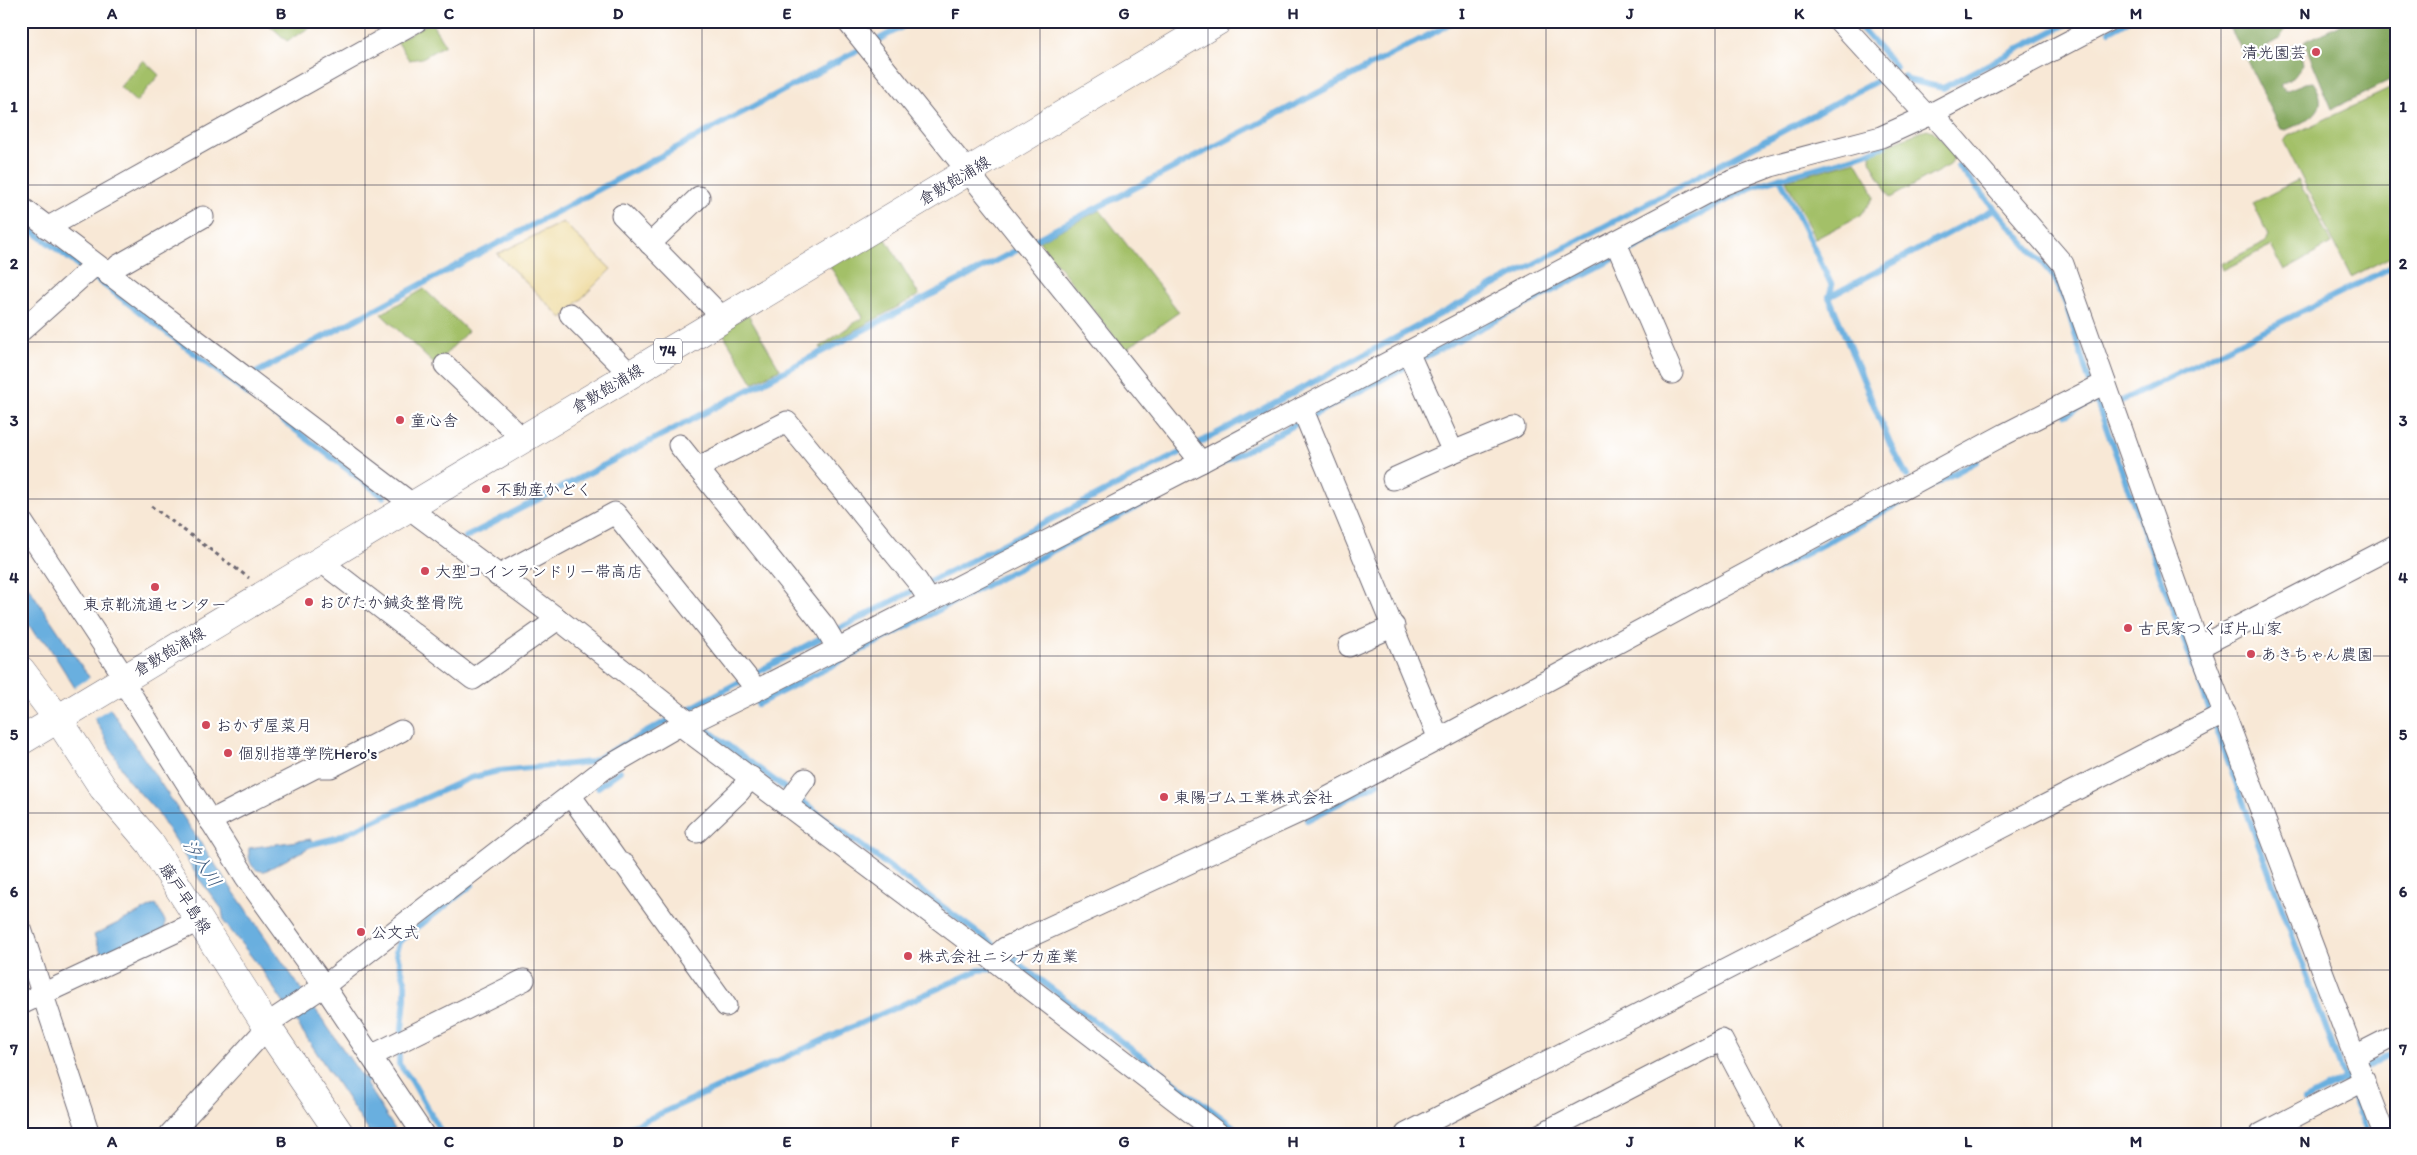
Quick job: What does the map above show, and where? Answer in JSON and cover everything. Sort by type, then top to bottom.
[{"type":"main road","name":"倉敷飽浦線","points":[[21,741],[318,560],[1218,21]]},
{"type":"main road","name":"藤戸早島線","points":[[21,670],[64,715],[103,788],[150,843],[272,1023],[340,1134]]},
{"type":"street","points":[[47,228],[417,21]]},
{"type":"street","points":[[847,21],[1193,452]]},
{"type":"street","points":[[1839,21],[1888,74],[1930,115],[2063,264],[2103,394],[2199,647],[2217,717],[2356,1075],[2384,1134]]},
{"type":"street","points":[[170,1134],[272,1023],[574,800],[604,769],[682,719],[832,638],[1193,452],[1306,416],[1619,250],[1722,185],[1747,175],[1881,138],[1930,115],[2108,21]]},
{"type":"street","points":[[650,244],[699,197]]},
{"type":"street","points":[[21,207],[94,271],[412,504],[418,515],[558,619],[751,777],[795,793],[1219,1134]]},
{"type":"street","points":[[622,216],[723,318]]},
{"type":"street","points":[[21,330],[94,271],[119,265],[203,218]]},
{"type":"street","points":[[1619,250],[1672,373]]},
{"type":"street","points":[[570,314],[630,374]]},
{"type":"street","points":[[1412,360],[1453,452]]},
{"type":"street","points":[[445,365],[522,438]]},
{"type":"street","points":[[1001,960],[1308,808],[2005,434],[2103,394]]},
{"type":"street","points":[[1306,416],[1439,739]]},
{"type":"street","points":[[698,468],[787,422],[924,592]]},
{"type":"street","points":[[1393,479],[1514,427]]},
{"type":"street","points":[[679,445],[832,638]]},
{"type":"street","points":[[498,576],[615,513],[750,681]]},
{"type":"street","points":[[21,520],[245,876],[423,1134]]},
{"type":"street","points":[[2199,647],[2396,546]]},
{"type":"street","points":[[318,560],[473,678],[558,619]]},
{"type":"street","points":[[1350,646],[1394,626]]},
{"type":"street","points":[[1406,1134],[2217,717]]},
{"type":"street","points":[[210,821],[316,767],[332,767],[401,731]]},
{"type":"street","points":[[697,832],[739,792],[751,777]]},
{"type":"street","points":[[574,800],[618,862],[625,865],[726,1006]]},
{"type":"street","points":[[21,1004],[40,989],[201,920]]},
{"type":"street","points":[[21,929],[89,1134]]},
{"type":"street","points":[[371,1056],[524,980]]},
{"type":"street","points":[[2261,1134],[2356,1075],[2396,1035]]},
{"type":"street","points":[[1541,1134],[1567,1128],[1722,1040],[1770,1130],[1764,1134]]},
{"type":"path","points":[[151,506],[247,575],[258,597]]},
{"type":"green space","points":[[265,21],[292,21],[301,26],[313,22],[314,25],[287,41]]},
{"type":"green space","points":[[2227,21],[2245,21],[2249,27],[2262,21],[2285,21],[2288,26],[2279,39],[2263,48],[2268,59],[2295,44],[2301,54],[2303,65],[2294,77],[2280,85],[2285,91],[2313,82],[2320,100],[2319,107],[2315,113],[2286,130],[2281,129]]},
{"type":"green space","points":[[2348,21],[2396,21],[2396,78],[2332,109],[2304,42]]},
{"type":"green space","points":[[431,22],[445,45],[422,58],[409,60],[397,41]]},
{"type":"green space","points":[[143,60],[159,75],[136,102],[120,87]]},
{"type":"green space","points":[[2396,86],[2396,254],[2351,277],[2284,142],[2287,137]]},
{"type":"green space","points":[[1927,129],[1933,131],[1955,155],[1950,165],[1890,198],[1870,160],[1872,151]]},
{"type":"green space","points":[[1856,161],[1869,183],[1874,197],[1861,215],[1815,239],[1786,180]]},
{"type":"green space","points":[[2298,180],[2332,244],[2284,270],[2271,246],[2223,270],[2221,264],[2265,242],[2268,235],[2253,203]]},
{"type":"green space","points":[[1100,210],[1179,312],[1125,350],[1039,241]]},
{"type":"green space","points":[[883,234],[919,295],[821,349],[820,347],[863,317],[829,265]]},
{"type":"green space","points":[[424,289],[468,331],[435,365],[381,314]]},
{"type":"green space","points":[[748,315],[780,369],[753,383],[721,330]]},
{"type":"sand","points":[[563,222],[611,269],[562,318],[497,254]]},
{"type":"water","name":"汐入川","points":[[21,576],[229,885],[363,1078],[367,1077],[369,1080],[366,1084],[398,1134],[367,1134],[368,1130],[259,966],[224,922],[222,909],[199,879],[157,812],[127,779],[99,726],[46,642],[36,636],[21,612]]},
{"type":"water","points":[[311,839],[312,846],[265,871],[256,870],[251,864],[249,848]]},
{"type":"water","points":[[156,904],[165,921],[165,932],[104,960],[94,935]]},
{"type":"pier","points":[[92,676],[112,707],[92,719],[72,689]]},
{"type":"waterway","points":[[256,373],[913,21]]},
{"type":"waterway","points":[[1031,242],[1456,21]]},
{"type":"waterway","points":[[1855,21],[1896,67]]},
{"type":"waterway","points":[[1904,76],[1908,80],[1943,88],[2072,21]]},
{"type":"waterway","points":[[2110,31],[2128,21]]},
{"type":"waterway","points":[[304,846],[336,838],[470,778],[498,771],[591,762],[817,640],[1197,444],[1886,76]]},
{"type":"waterway","points":[[758,704],[1750,188],[1868,153],[1884,146]]},
{"type":"waterway","points":[[1958,166],[2054,277],[2066,304],[2091,387]]},
{"type":"waterway","points":[[1780,178],[1832,286],[1829,297],[1890,444],[1907,476]]},
{"type":"waterway","points":[[1829,297],[1994,209]]},
{"type":"waterway","points":[[21,222],[384,497]]},
{"type":"waterway","points":[[466,537],[1021,248]]},
{"type":"waterway","points":[[2117,403],[2396,265]]},
{"type":"waterway","points":[[2095,397],[2342,1072],[2368,1134]]},
{"type":"waterway","points":[[2066,415],[2096,400]]},
{"type":"waterway","points":[[1768,574],[1977,461]]},
{"type":"waterway","points":[[706,729],[999,949]]},
{"type":"waterway","points":[[598,787],[620,771]]},
{"type":"waterway","points":[[1307,820],[1378,783]]},
{"type":"waterway","points":[[401,1038],[405,981],[396,951],[399,942],[472,885]]},
{"type":"waterway","points":[[1013,960],[1023,951]]},
{"type":"waterway","points":[[1011,958],[1243,1134]]},
{"type":"waterway","points":[[615,1134],[979,970],[996,969]]},
{"type":"waterway","points":[[399,1047],[399,1064],[412,1081],[442,1134]]},
{"type":"waterway","points":[[2304,1100],[2396,1051]]},
{"type":"waterway","points":[[2241,1134],[2260,1124]]},
{"type":"place","name":"清光園芸","points":[[2316,52]]},
{"type":"place","name":"童心舎","points":[[400,420]]},
{"type":"place","name":"不動産かどく","points":[[486,489]]},
{"type":"place","name":"大型コインランドリー帯高店","points":[[425,571]]},
{"type":"place","name":"東京靴流通センター","points":[[155,587]]},
{"type":"place","name":"おびたか鍼灸整骨院","points":[[309,602]]},
{"type":"place","name":"古民家つくぼ片山家","points":[[2128,628]]},
{"type":"place","name":"あきちゃん農園","points":[[2251,654]]},
{"type":"place","name":"おかず屋菜月","points":[[206,725]]},
{"type":"place","name":"個別指導学院Hero's","points":[[228,753]]},
{"type":"place","name":"東陽ゴム工業株式会社","points":[[1164,797]]},
{"type":"place","name":"公文式","points":[[361,932]]},
{"type":"place","name":"株式会社ニシナカ産業","points":[[908,956]]}]
